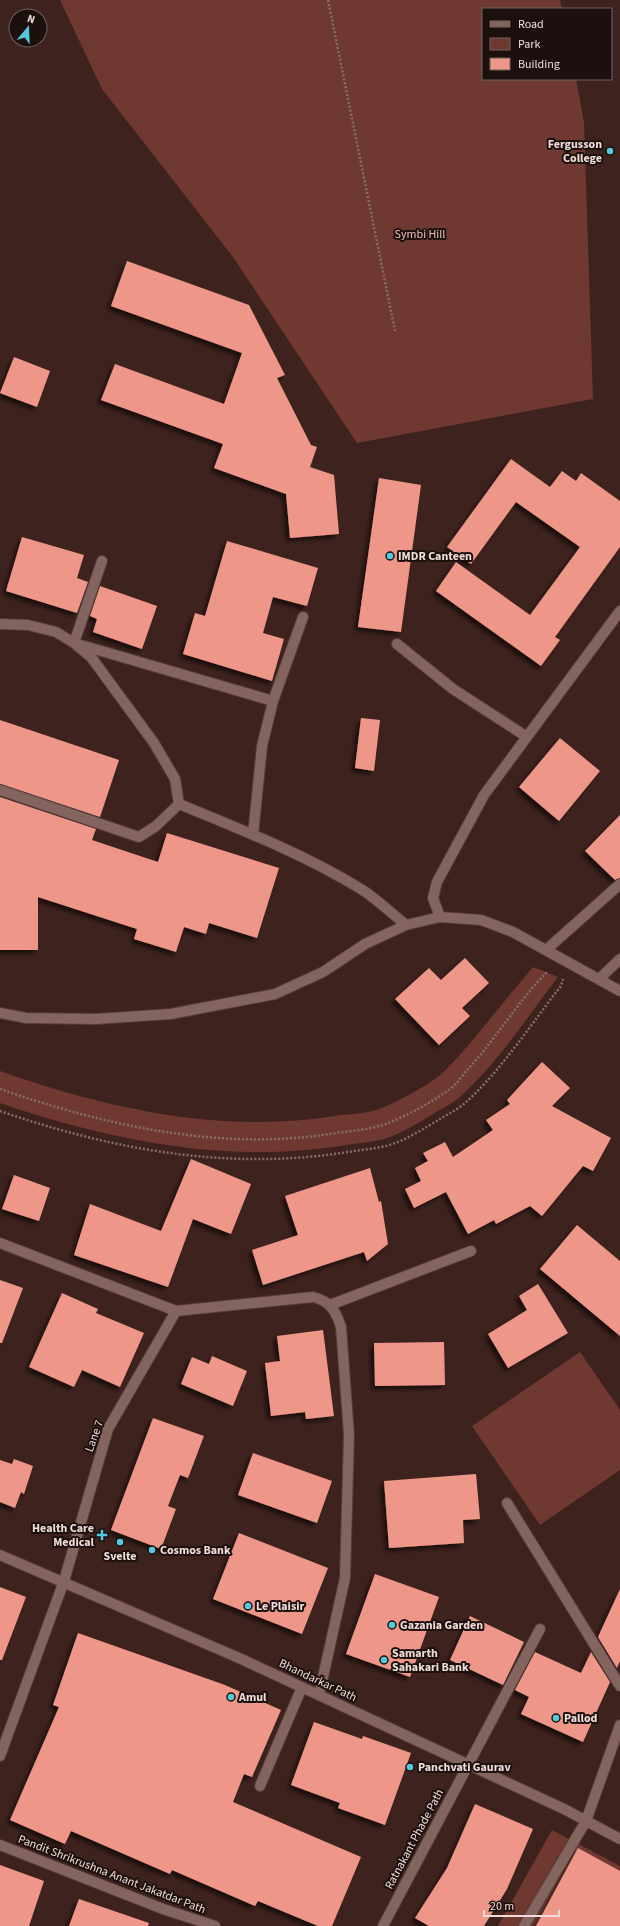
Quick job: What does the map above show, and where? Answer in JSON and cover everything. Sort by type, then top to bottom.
[{"type":"street","points":[[74,643],[102,561]]},
{"type":"street","points":[[440,917],[433,898],[437,882],[484,796],[620,611]]},
{"type":"street","points":[[253,835],[262,746],[273,700],[304,617]]},
{"type":"street","points":[[0,624],[28,625],[56,632],[74,643],[90,657],[154,743],[175,779],[179,804]]},
{"type":"street","points":[[74,643],[273,700]]},
{"type":"street","points":[[398,644],[453,689],[527,736]]},
{"type":"street","points":[[0,790],[139,837],[156,826],[179,804]]},
{"type":"street","points":[[179,804],[253,835],[316,864],[362,890],[406,925]]},
{"type":"street","points":[[546,950],[620,884]]},
{"type":"street","points":[[0,1013],[26,1018],[88,1019],[171,1014],[275,994],[323,972],[365,944],[406,925],[440,917],[481,920],[513,932],[620,991]]},
{"type":"street","points":[[599,979],[620,959]]},
{"type":"street","points":[[0,1243],[176,1311],[313,1297],[322,1299],[330,1304],[337,1314],[341,1327],[348,1451],[345,1578],[319,1695]]},
{"type":"street","points":[[330,1304],[471,1251]]},
{"type":"street","name":"Lane 7","points":[[0,1756],[64,1581],[108,1429],[176,1311]]},
{"type":"street","points":[[507,1503],[620,1686]]},
{"type":"street","name":"Bhandarkar Path","points":[[0,1555],[64,1581],[302,1687],[586,1821],[620,1839]]},
{"type":"street","name":"Ratnakant Phade Path","points":[[383,1926],[540,1629]]},
{"type":"street","points":[[260,1786],[302,1687]]},
{"type":"street","points":[[524,1926],[586,1821],[620,1725]]},
{"type":"street","name":"Pandit Shrikrushna Anant Jakatdar Path","points":[[0,1845],[163,1909],[215,1926]]},
{"type":"path","points":[[328,0],[395,331]]},
{"type":"path","points":[[0,1089],[38,1102],[115,1123],[159,1132],[263,1140],[316,1137],[381,1126],[414,1110],[450,1088],[479,1058],[547,972],[566,961]]},
{"type":"path","points":[[0,1111],[32,1122],[110,1143],[155,1152],[209,1157],[263,1160],[318,1157],[387,1146],[424,1129],[463,1104],[495,1071],[562,986],[566,961]]},
{"type":"green space","name":"Symbi Hill","points":[[60,0],[560,0],[562,8],[482,8],[482,80],[576,80],[584,122],[593,399],[357,443],[233,257],[102,89]]},
{"type":"green space","points":[[533,967],[558,977],[500,1055],[487,1070],[454,1102],[415,1125],[390,1137],[379,1140],[297,1151],[254,1152],[211,1150],[125,1138],[83,1128],[0,1103],[0,1071],[40,1085],[123,1107],[208,1120],[250,1122],[293,1121],[377,1110],[427,1085],[451,1065]]},
{"type":"green space","points":[[580,1352],[620,1410],[620,1470],[540,1525],[472,1426]]},
{"type":"green space","points":[[552,1830],[620,1866],[620,1926],[498,1926]]},
{"type":"building","points":[[127,261],[249,305],[285,375],[277,378],[311,445],[317,447],[310,467],[334,475],[339,534],[290,538],[286,494],[214,468],[223,444],[101,400],[115,364],[224,404],[242,353],[111,306]]},
{"type":"building","points":[[14,357],[50,371],[37,407],[0,393]]},
{"type":"building","points":[[511,459],[550,487],[562,471],[576,481],[581,473],[620,501],[620,547],[555,637],[560,640],[541,666],[436,591],[456,562],[530,615],[580,547],[516,502],[471,564],[447,547]]},
{"type":"building","name":"IMDR Canteen","points":[[379,478],[421,485],[401,632],[358,627]]},
{"type":"building","points":[[22,537],[84,555],[77,578],[88,582],[77,613],[6,591]]},
{"type":"building","points":[[227,541],[318,568],[307,606],[273,597],[263,633],[284,639],[272,681],[183,654],[195,613],[205,616]]},
{"type":"building","points":[[100,586],[157,606],[142,649],[93,632],[97,619],[90,616]]},
{"type":"building","points":[[361,718],[380,720],[374,771],[355,768]]},
{"type":"building","points":[[0,720],[119,760],[100,817],[0,784]]},
{"type":"building","points":[[560,738],[600,771],[559,821],[519,787]]},
{"type":"building","points":[[0,797],[96,829],[92,840],[158,862],[167,833],[279,868],[257,938],[209,923],[206,934],[184,927],[176,952],[134,939],[137,929],[38,897],[38,950],[0,950]]},
{"type":"building","points":[[620,815],[620,878],[615,880],[585,851]]},
{"type":"building","points":[[465,958],[489,983],[462,1008],[470,1016],[439,1045],[395,999],[429,968],[441,980]]},
{"type":"building","points":[[542,1062],[570,1088],[552,1106],[611,1138],[593,1171],[583,1166],[542,1216],[530,1206],[496,1224],[494,1220],[468,1234],[446,1192],[414,1208],[405,1189],[421,1181],[415,1168],[428,1161],[423,1153],[445,1142],[453,1157],[493,1130],[486,1120],[510,1104],[507,1100]]},
{"type":"building","points":[[191,1159],[251,1184],[231,1234],[193,1219],[168,1287],[74,1255],[90,1204],[161,1231]]},
{"type":"building","points":[[370,1168],[379,1202],[381,1201],[388,1244],[367,1261],[364,1252],[263,1285],[252,1250],[298,1235],[285,1196]]},
{"type":"building","points":[[14,1175],[50,1188],[39,1221],[2,1209]]},
{"type":"building","points":[[577,1225],[620,1261],[620,1336],[540,1269]]},
{"type":"building","points":[[0,1280],[23,1288],[2,1343],[0,1343]]},
{"type":"building","points":[[538,1284],[568,1333],[508,1368],[488,1334],[527,1310],[519,1296]]},
{"type":"building","points":[[62,1293],[98,1309],[96,1313],[144,1333],[120,1387],[82,1370],[74,1387],[29,1367]]},
{"type":"building","points":[[323,1330],[334,1416],[306,1419],[305,1412],[271,1416],[265,1363],[280,1361],[277,1336]]},
{"type":"building","points":[[444,1342],[445,1385],[375,1386],[374,1343]]},
{"type":"building","points":[[212,1356],[247,1371],[233,1406],[181,1384],[192,1357],[209,1364]]},
{"type":"building","points":[[153,1418],[204,1436],[188,1478],[180,1475],[168,1506],[176,1509],[161,1549],[111,1530]]},
{"type":"building","points":[[253,1453],[332,1481],[317,1523],[238,1495]]},
{"type":"building","points":[[14,1459],[33,1466],[24,1494],[21,1492],[15,1508],[0,1502],[0,1460],[12,1464]]},
{"type":"building","points":[[476,1474],[480,1519],[463,1520],[464,1543],[389,1548],[384,1481]]},
{"type":"building","points":[[239,1533],[328,1568],[302,1634],[213,1599]]},
{"type":"building","name":"Gazania Garden","points":[[375,1574],[439,1597],[410,1677],[346,1654]]},
{"type":"building","points":[[0,1587],[26,1597],[2,1660],[0,1660]]},
{"type":"building","points":[[620,1589],[620,1661],[617,1668],[598,1637]]},
{"type":"building","points":[[470,1616],[524,1642],[503,1685],[450,1660]]},
{"type":"building","points":[[78,1633],[225,1685],[281,1710],[252,1777],[244,1774],[233,1802],[361,1857],[332,1926],[318,1926],[258,1901],[255,1906],[172,1870],[170,1874],[71,1831],[65,1844],[10,1820],[59,1707],[53,1705]]},
{"type":"building","points":[[535,1652],[581,1673],[591,1652],[610,1682],[583,1742],[521,1714],[529,1697],[515,1690]]},
{"type":"building","points":[[314,1722],[362,1739],[363,1736],[411,1753],[385,1825],[338,1808],[340,1803],[291,1785]]},
{"type":"building","points":[[475,1804],[533,1829],[507,1889],[484,1926],[429,1926],[415,1918],[447,1868]]},
{"type":"building","points":[[578,1848],[620,1871],[620,1926],[536,1926]]},
{"type":"building","points":[[0,1865],[44,1881],[29,1926],[0,1926]]},
{"type":"building","points":[[79,1899],[149,1923],[148,1926],[69,1926]]},
{"type":"place","name":"Fergusson College","points":[[610,151]]},
{"type":"place","name":"IMDR Canteen","points":[[390,556]]},
{"type":"place","name":"Health Care Medical","points":[[102,1535]]},
{"type":"place","name":"Svelte","points":[[120,1542]]},
{"type":"place","name":"Cosmos Bank","points":[[152,1550]]},
{"type":"place","name":"Le Plaisir","points":[[248,1606]]},
{"type":"place","name":"Gazania Garden","points":[[392,1625]]},
{"type":"place","name":"Samarth Sahakari Bank","points":[[384,1660]]},
{"type":"place","name":"Amul","points":[[231,1697]]},
{"type":"place","name":"Pallod","points":[[556,1718]]},
{"type":"place","name":"Panchvati Gaurav","points":[[410,1767]]}]
